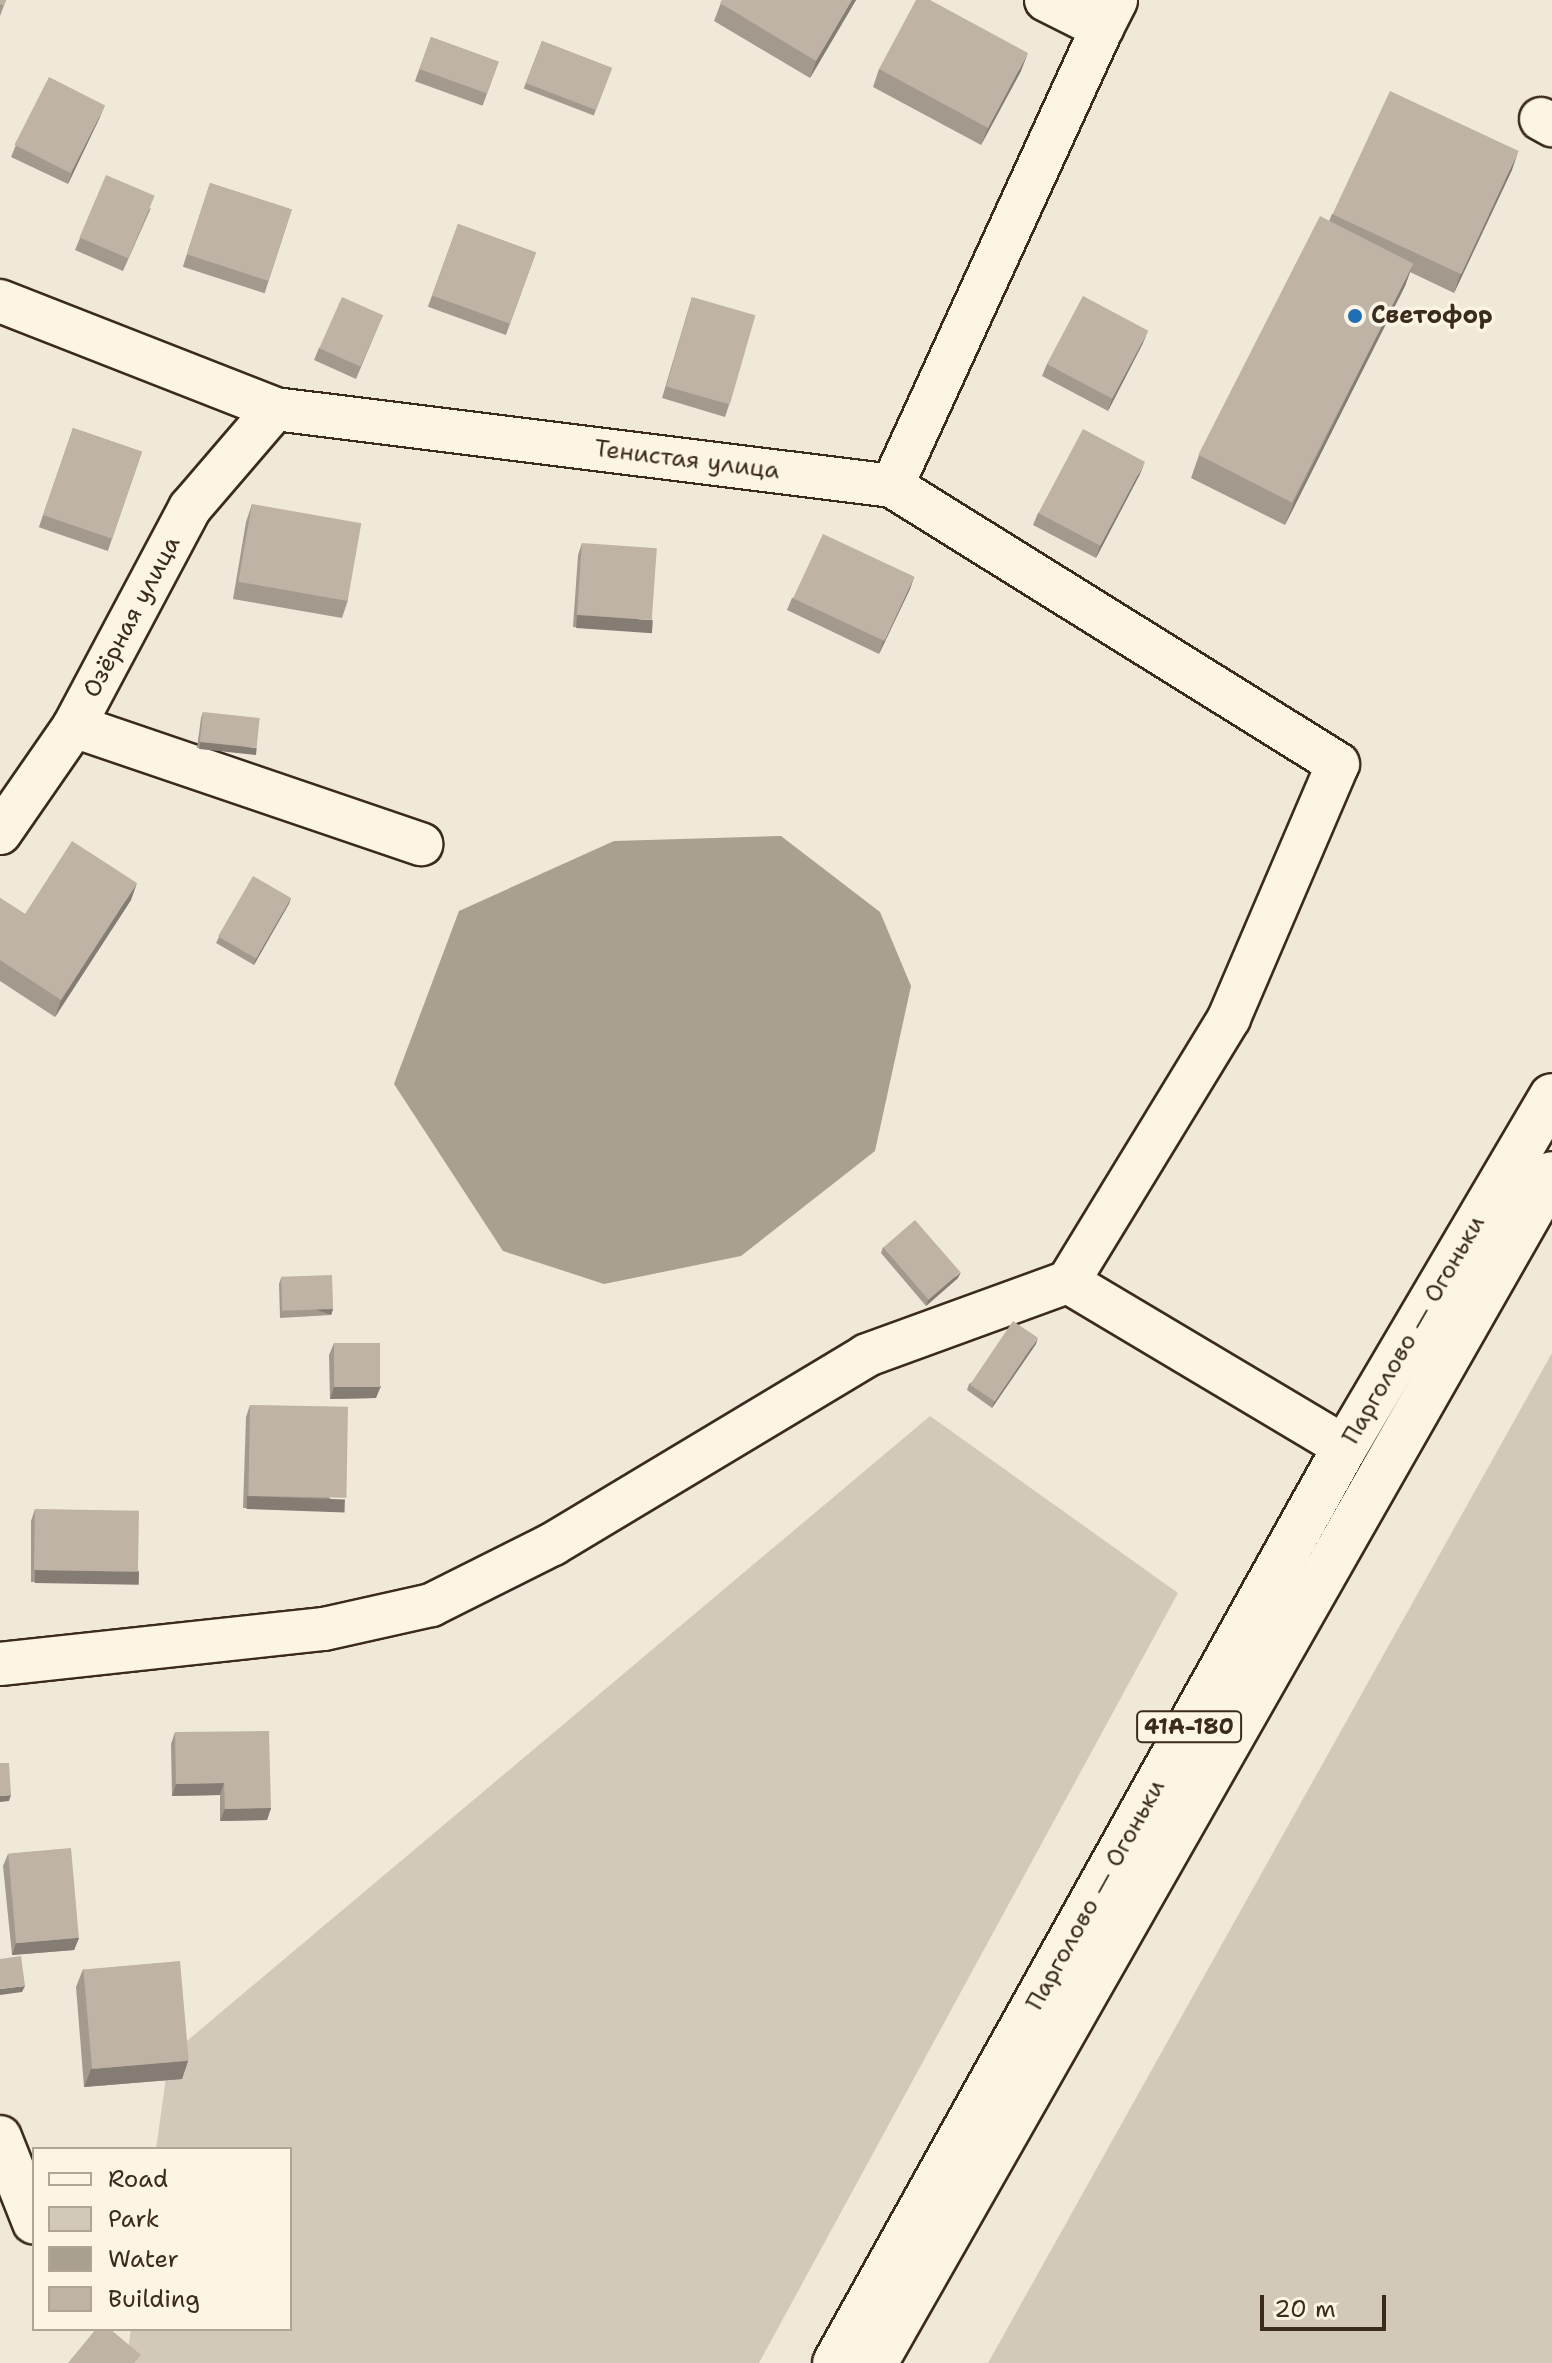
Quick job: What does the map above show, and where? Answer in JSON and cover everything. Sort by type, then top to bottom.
[{"type":"main road","name":"Парголово — Огоньки","points":[[835,2363],[1345,1447],[1552,1096]]},
{"type":"main road","name":"Парголово — Огоньки","points":[[875,2363],[1552,1174]]},
{"type":"street","points":[[0,1664],[324,1629],[431,1605],[553,1544],[867,1355],[1068,1282],[1229,1018],[1338,764],[892,486],[1109,14],[1046,0]]},
{"type":"street","name":"Тенистая улица","points":[[0,301],[275,409],[892,486]]},
{"type":"street","name":"Озёрная улица","points":[[0,833],[74,726],[190,508],[275,409]]},
{"type":"street","points":[[74,726],[421,844]]},
{"type":"street","points":[[1068,1282],[1345,1447]]},
{"type":"street","points":[[0,2137],[32,2218]]},
{"type":"green space","points":[[1552,1353],[1552,2363],[988,2363]]},
{"type":"green space","points":[[930,1416],[1178,1593],[759,2363],[126,2363],[131,2331],[292,2331],[292,2147],[156,2147],[169,2056]]},
{"type":"water","points":[[781,836],[880,912],[911,986],[875,1151],[741,1256],[604,1284],[503,1251],[394,1084],[459,911],[614,841]]},
{"type":"building","points":[[722,0],[852,0],[816,61],[720,3]]},
{"type":"building","points":[[916,0],[930,0],[1028,53],[988,128],[879,69]]},
{"type":"building","points":[[431,37],[499,62],[487,94],[419,69]]},
{"type":"building","points":[[542,41],[612,68],[596,110],[526,83]]},
{"type":"building","points":[[49,77],[105,106],[71,173],[14,145]]},
{"type":"building","points":[[1390,91],[1519,151],[1461,274],[1333,214]]},
{"type":"building","points":[[106,175],[155,196],[128,258],[79,238]]},
{"type":"building","points":[[210,183],[292,210],[269,281],[187,254]]},
{"type":"building","points":[[1320,216],[1414,264],[1292,502],[1198,455]]},
{"type":"building","points":[[458,224],[536,252],[510,324],[432,295]]},
{"type":"building","points":[[1083,296],[1148,331],[1112,399],[1047,364]]},
{"type":"building","points":[[342,297],[383,315],[360,366],[319,348]]},
{"type":"building","points":[[692,297],[755,315],[730,405],[666,386]]},
{"type":"building","points":[[73,428],[142,452],[112,539],[43,515]]},
{"type":"building","points":[[1083,429],[1145,462],[1100,546],[1038,513]]},
{"type":"building","points":[[252,504],[361,523],[348,601],[238,582]]},
{"type":"building","points":[[823,534],[915,577],[885,641],[793,598]]},
{"type":"building","points":[[582,543],[657,548],[652,620],[577,615]]},
{"type":"building","points":[[203,712],[260,718],[257,748],[200,742]]},
{"type":"building","points":[[72,841],[137,883],[61,1000],[0,960],[0,898],[25,914]]},
{"type":"building","points":[[253,876],[291,898],[256,959],[218,937]]},
{"type":"building","points":[[915,1220],[960,1272],[929,1300],[883,1248]]},
{"type":"building","points":[[332,1275],[333,1309],[282,1311],[281,1277]]},
{"type":"building","points":[[1013,1321],[1038,1338],[995,1402],[970,1385]]},
{"type":"building","points":[[334,1343],[380,1343],[380,1387],[334,1387]]},
{"type":"building","points":[[250,1405],[348,1407],[346,1498],[248,1496]]},
{"type":"building","points":[[35,1509],[139,1511],[138,1572],[34,1570]]},
{"type":"building","points":[[269,1731],[271,1808],[225,1809],[224,1783],[176,1784],[175,1732]]},
{"type":"building","points":[[0,1763],[9,1763],[11,1795],[0,1796]]},
{"type":"building","points":[[71,1848],[79,1938],[16,1943],[8,1853]]},
{"type":"building","points":[[21,1956],[25,1986],[0,1989],[0,1959]]},
{"type":"building","points":[[180,1961],[189,2061],[92,2069],[83,1969]]},
{"type":"building","points":[[94,2331],[112,2331],[141,2355],[134,2363],[68,2363]]},
{"type":"place","name":"Светофор","points":[[1355,316]]}]
